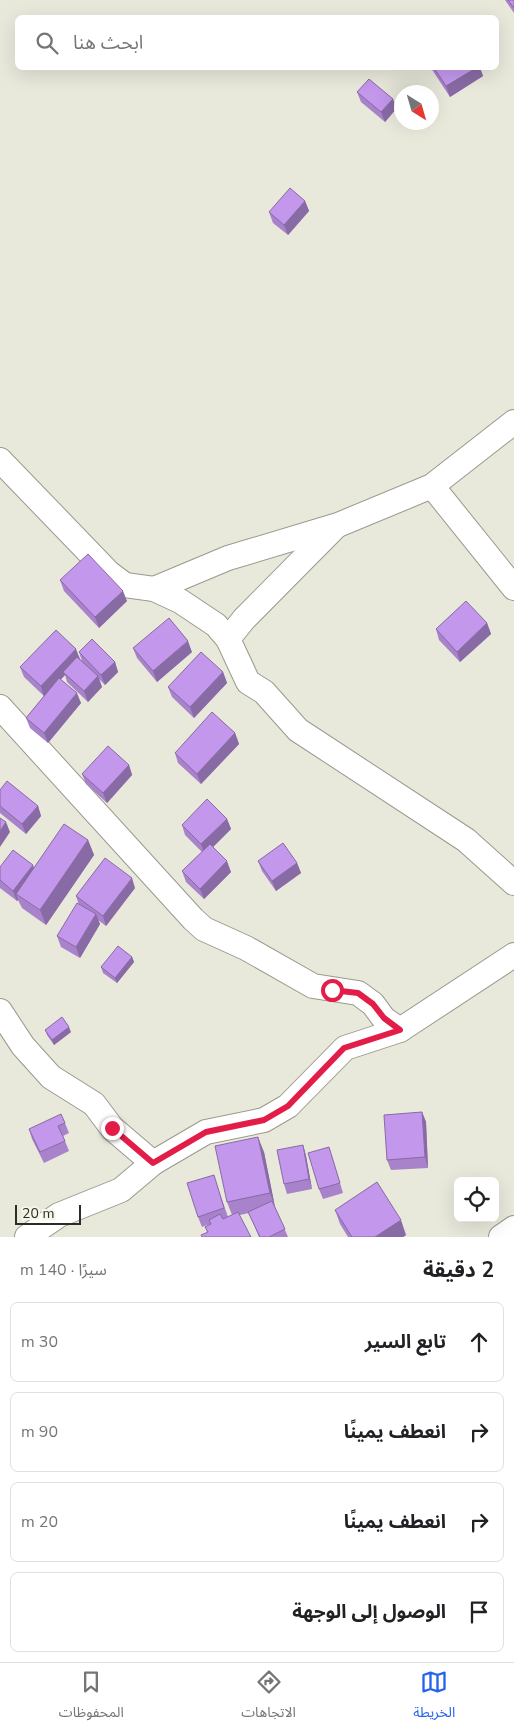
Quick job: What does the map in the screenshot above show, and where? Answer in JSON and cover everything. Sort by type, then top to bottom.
[{"type":"street","points":[[154,589],[228,558],[338,525],[432,486],[514,422]]},
{"type":"street","points":[[0,460],[109,573],[125,585],[154,589],[180,601],[216,625],[228,639],[248,682],[264,692],[298,730],[466,840],[514,883]]},
{"type":"street","points":[[432,486],[514,588]]},
{"type":"street","points":[[228,639],[244,619],[338,525]]},
{"type":"street","points":[[0,707],[193,920],[204,929],[246,948],[313,986],[358,993],[373,1004],[384,1018],[400,1030]]},
{"type":"street","points":[[27,1237],[59,1215],[121,1190],[153,1163],[206,1132],[264,1120],[288,1106],[344,1048],[400,1030],[514,955]]},
{"type":"street","points":[[0,1011],[23,1046],[51,1077],[94,1104],[112,1128],[153,1163]]},
{"type":"street","points":[[501,1237],[514,1228]]},
{"type":"building","points":[[508,0],[514,0],[514,8]]},
{"type":"building","points":[[435,70],[473,70],[446,86]]},
{"type":"building","points":[[369,79],[393,99],[381,112],[357,92]]},
{"type":"building","points":[[290,188],[305,201],[284,225],[269,212]]},
{"type":"building","points":[[88,554],[123,591],[95,617],[60,580]]},
{"type":"building","points":[[466,601],[487,623],[457,652],[436,629]]},
{"type":"building","points":[[169,618],[188,641],[153,671],[133,648]]},
{"type":"building","points":[[56,630],[76,649],[41,686],[20,667]]},
{"type":"building","points":[[92,639],[115,662],[101,675],[79,652]]},
{"type":"building","points":[[201,652],[223,672],[190,707],[168,687]]},
{"type":"building","points":[[77,657],[98,676],[84,691],[63,672]]},
{"type":"building","points":[[59,678],[77,693],[44,733],[26,718]]},
{"type":"building","points":[[212,712],[235,733],[197,774],[175,753]]},
{"type":"building","points":[[108,746],[129,765],[103,793],[82,774]]},
{"type":"building","points":[[7,781],[38,806],[22,824],[0,806],[0,790]]},
{"type":"building","points":[[207,799],[227,819],[201,844],[182,825]]},
{"type":"building","points":[[0,818],[6,822],[0,831]]},
{"type":"building","points":[[64,824],[88,840],[40,910],[16,894]]},
{"type":"building","points":[[283,843],[297,863],[272,881],[258,861]]},
{"type":"building","points":[[210,844],[227,861],[200,889],[182,871]]},
{"type":"building","points":[[13,850],[33,865],[13,891],[0,880],[0,867]]},
{"type":"building","points":[[105,858],[132,878],[103,916],[76,896]]},
{"type":"building","points":[[77,903],[96,914],[76,947],[57,936]]},
{"type":"building","points":[[118,946],[132,957],[115,978],[101,967]]},
{"type":"building","points":[[62,1017],[69,1027],[52,1040],[45,1030]]},
{"type":"building","points":[[422,1112],[425,1157],[387,1160],[384,1115]]},
{"type":"building","points":[[61,1114],[65,1123],[58,1126],[65,1141],[40,1152],[29,1129]]},
{"type":"building","points":[[258,1137],[270,1193],[227,1202],[215,1146]]},
{"type":"building","points":[[303,1145],[309,1179],[284,1184],[277,1150]]},
{"type":"building","points":[[329,1147],[340,1183],[319,1189],[308,1153]]},
{"type":"building","points":[[214,1175],[224,1208],[198,1217],[187,1183]]},
{"type":"building","points":[[377,1182],[401,1220],[375,1237],[352,1237],[335,1210]]},
{"type":"building","points":[[272,1201],[285,1229],[269,1237],[260,1237],[248,1212]]},
{"type":"building","points":[[238,1212],[251,1237],[202,1237],[201,1235],[208,1232],[205,1227],[211,1224],[209,1220],[220,1214],[223,1219]]},
{"type":"route","points":[[112,1128],[153,1163],[206,1132],[264,1120],[288,1106],[344,1048],[400,1030],[384,1018],[373,1004],[358,993],[332,990]]}]
